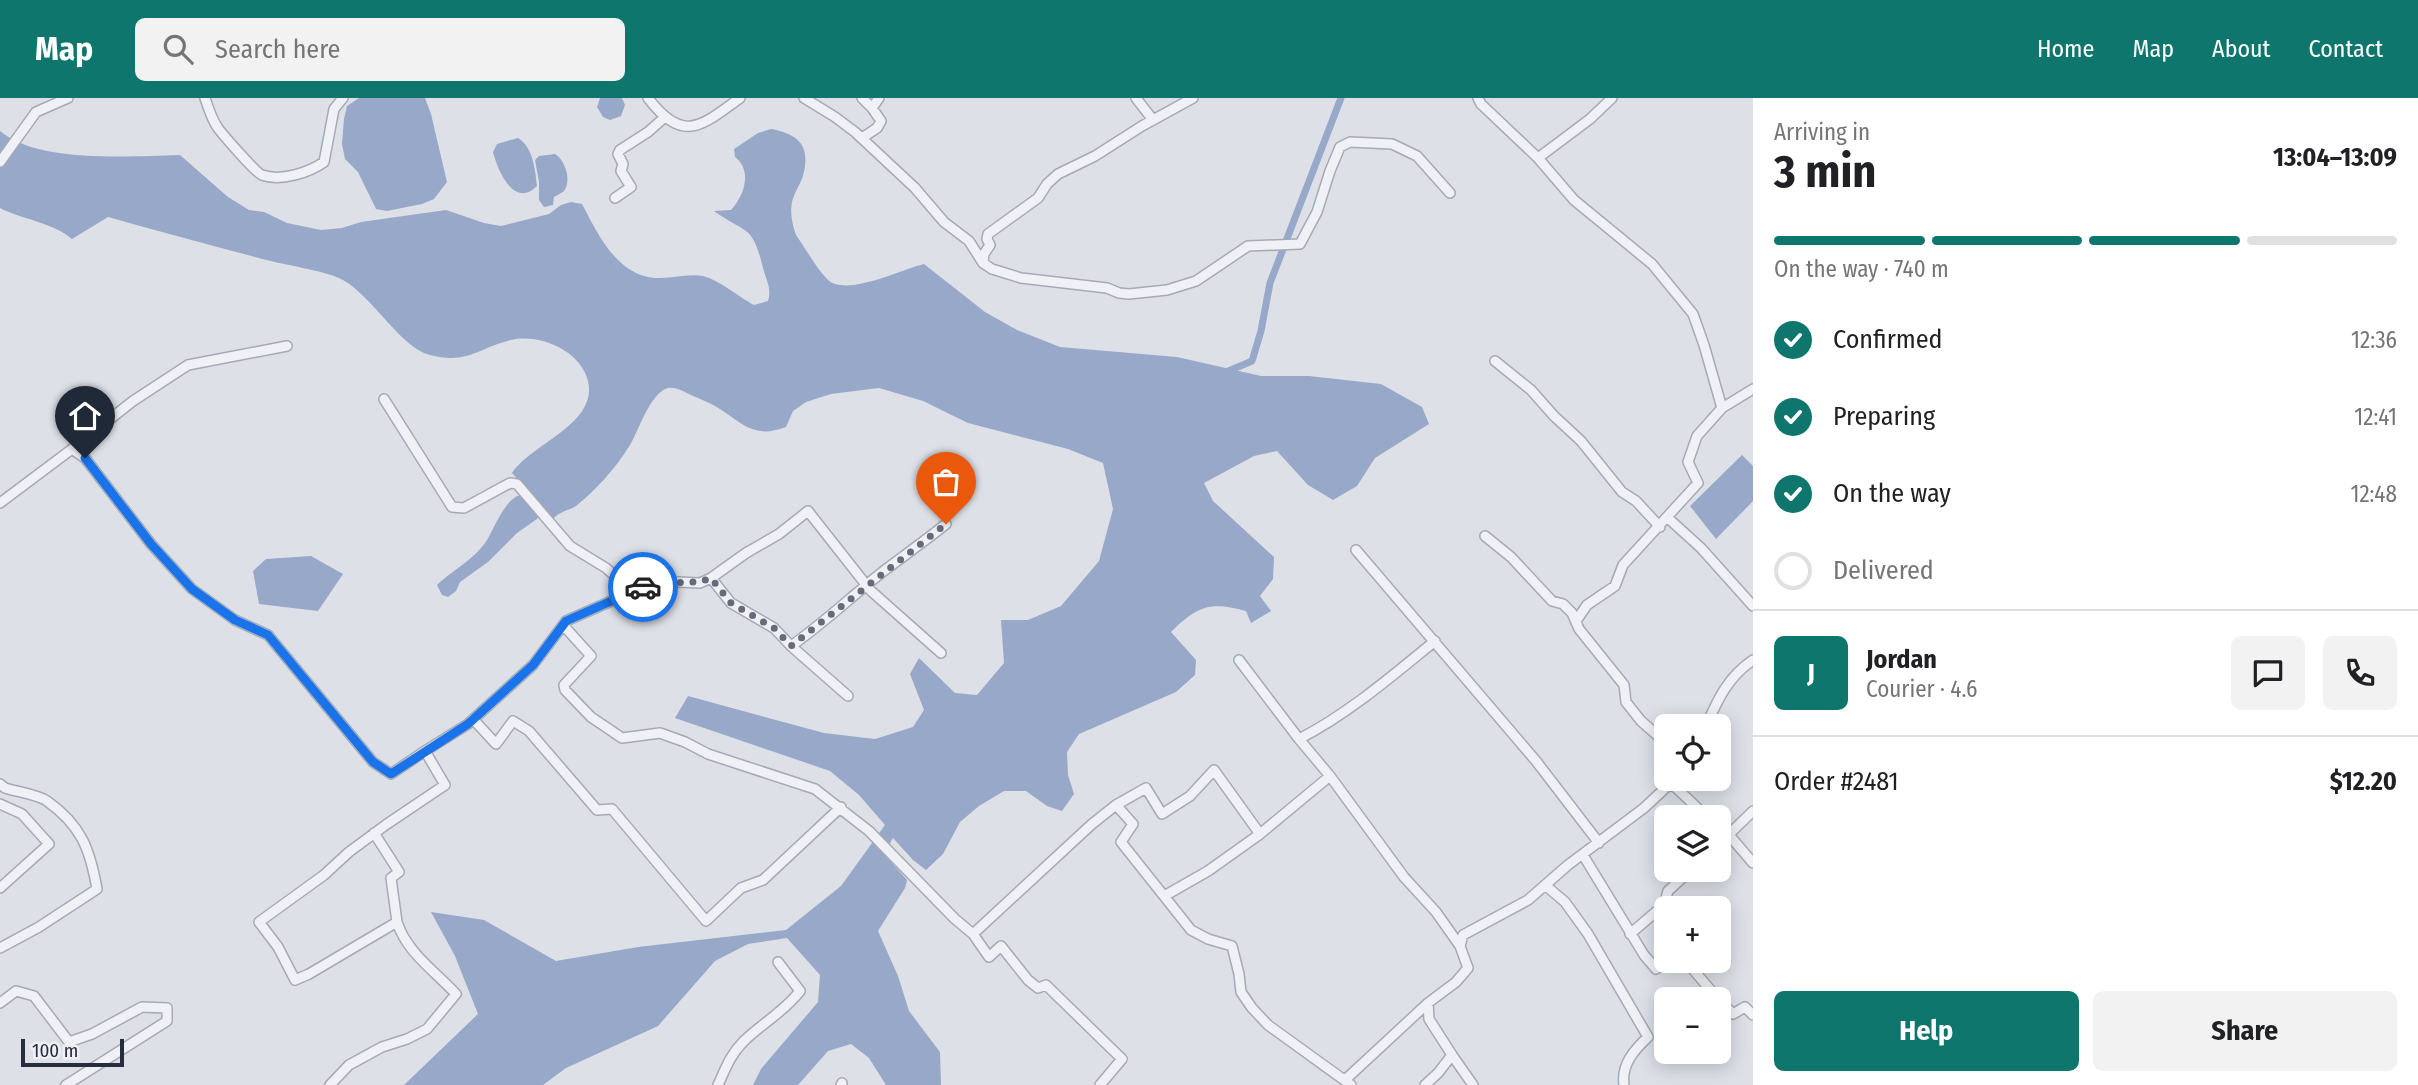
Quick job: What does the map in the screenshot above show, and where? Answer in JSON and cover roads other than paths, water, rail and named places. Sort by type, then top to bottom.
[{"type":"street","points":[[2,160],[36,112],[68,98]]},
{"type":"street","points":[[205,98],[217,127],[247,162],[261,175],[280,176],[301,173],[324,162],[334,109],[343,98]]},
{"type":"street","points":[[649,98],[665,117],[676,124],[698,126],[711,120],[740,98]]},
{"type":"street","points":[[804,98],[862,138],[915,188],[944,222],[969,241],[983,263],[992,269],[1021,278],[1107,288],[1119,293],[1167,290],[1196,281],[1248,246],[1300,244],[1317,212],[1340,147],[1350,142],[1392,144],[1409,152],[1417,156],[1450,192]]},
{"type":"street","points":[[862,98],[881,121],[877,128],[862,138]]},
{"type":"street","points":[[872,108],[879,98]]},
{"type":"street","points":[[1136,98],[1153,120]]},
{"type":"street","points":[[983,263],[984,254],[990,244],[988,234],[1038,198],[1052,179],[1193,98]]},
{"type":"street","points":[[1478,98],[1481,104],[1538,158],[1574,200],[1652,264],[1693,314],[1722,408]]},
{"type":"street","points":[[1538,158],[1612,98]]},
{"type":"street","points":[[615,198],[631,187],[621,170],[623,164],[618,153],[665,117]]},
{"type":"street","points":[[0,503],[133,401],[188,365],[287,346]]},
{"type":"street","points":[[1495,361],[1531,390],[1581,441],[1622,492],[1636,501],[1660,527]]},
{"type":"street","points":[[1576,621],[1587,605],[1615,586],[1622,565],[1698,483],[1688,462],[1697,436],[1722,408],[1753,389]]},
{"type":"street","points":[[384,400],[452,507],[464,508],[510,483],[517,484],[570,546],[606,568],[632,591]]},
{"type":"street","points":[[72,449],[85,458],[151,544],[192,589],[235,620],[268,635],[373,762],[391,774],[473,719],[533,665],[563,625],[575,617],[657,581],[700,583],[711,578],[779,534],[808,511],[866,586],[941,653]]},
{"type":"street","points":[[1668,518],[1701,548],[1753,606]]},
{"type":"street","points":[[791,646],[946,524]]},
{"type":"street","points":[[1485,537],[1511,557],[1552,601],[1563,604],[1579,629],[1624,685],[1626,702],[1654,732]]},
{"type":"street","points":[[1356,551],[1536,761],[1599,843]]},
{"type":"street","points":[[711,578],[731,603],[774,628],[848,696]]},
{"type":"street","points":[[563,625],[591,656],[566,681],[565,690],[591,717],[622,738],[660,733],[708,754],[815,789],[841,807],[890,851],[973,934],[989,957],[1001,946],[1028,980],[1038,988],[1046,985],[1122,1059],[1100,1085]]},
{"type":"street","points":[[1299,739],[1334,718],[1435,642]]},
{"type":"street","points":[[1116,805],[1133,824],[1121,842],[1166,895],[1191,930],[1208,939],[1232,946],[1241,992],[1268,1025],[1348,1083],[1428,1003],[1456,982],[1468,968],[1460,946],[1436,912],[1404,877],[1330,776],[1239,660]]},
{"type":"street","points":[[1711,714],[1721,691],[1739,670],[1753,660]]},
{"type":"street","points":[[473,719],[496,744],[513,721],[529,731],[597,810],[612,809],[706,921],[741,888],[763,880],[841,807]]},
{"type":"street","points":[[397,922],[309,974],[295,979],[278,947],[259,922],[324,875],[374,833],[446,785],[425,751]]},
{"type":"street","points":[[973,934],[1092,824],[1116,805],[1146,788],[1162,814],[1190,796],[1214,770],[1260,834]]},
{"type":"street","points":[[1166,895],[1208,871],[1260,834],[1330,776]]},
{"type":"street","points":[[0,784],[45,800],[81,833],[93,864],[97,889],[39,927],[0,948]]},
{"type":"street","points":[[1460,946],[1463,935],[1528,900],[1662,791]]},
{"type":"street","points":[[1682,791],[1696,805]]},
{"type":"street","points":[[0,804],[22,814],[49,844],[0,888]]},
{"type":"street","points":[[1731,833],[1753,811]]},
{"type":"street","points":[[330,1085],[349,1065],[382,1047],[427,1029],[456,994],[402,938],[391,878],[399,872],[374,833]]},
{"type":"street","points":[[1731,835],[1753,863]]},
{"type":"street","points":[[1583,855],[1630,934],[1654,966]]},
{"type":"street","points":[[1630,934],[1664,905],[1668,891],[1678,882]]},
{"type":"street","points":[[1545,885],[1565,902],[1588,934],[1648,1037],[1634,1050],[1625,1070],[1624,1085]]},
{"type":"street","points":[[718,1085],[727,1063],[743,1042],[791,1003],[800,991],[778,961]]},
{"type":"street","points":[[1696,973],[1708,987]]},
{"type":"street","points":[[0,1003],[16,991],[34,996],[69,1042],[92,1034],[142,1007],[167,1008],[167,1021],[66,1085]]},
{"type":"street","points":[[1428,1003],[1429,1019],[1473,1085]]},
{"type":"street","points":[[1731,1013],[1745,1007],[1753,1015]]},
{"type":"street","points":[[1425,1085],[1452,1055]]},
{"type":"water","points":[[359,98],[425,98],[447,182],[434,199],[387,211],[376,209],[358,172],[345,159],[342,144],[347,106]]},
{"type":"water","points":[[600,98],[622,98],[625,105],[621,116],[610,120],[603,117],[597,107]]},
{"type":"water","points":[[771,129],[796,138],[804,149],[803,176],[791,206],[793,227],[828,280],[837,284],[861,284],[924,264],[985,312],[1017,330],[1060,347],[1177,357],[1261,376],[1309,376],[1381,384],[1422,407],[1429,424],[1375,458],[1357,486],[1333,500],[1308,485],[1277,451],[1254,456],[1204,483],[1213,501],[1274,557],[1273,579],[1260,596],[1271,611],[1251,623],[1246,611],[1213,606],[1197,611],[1171,632],[1196,660],[1195,675],[1176,692],[1079,734],[1067,752],[1068,775],[1074,794],[1062,811],[1047,806],[1026,791],[1004,791],[979,806],[960,822],[943,854],[926,870],[893,838],[884,854],[907,880],[905,888],[878,931],[898,976],[909,1011],[940,1052],[941,1085],[886,1085],[869,1058],[851,1044],[828,1051],[798,1085],[753,1085],[761,1069],[818,1002],[820,975],[787,938],[748,944],[715,961],[658,1026],[566,1068],[543,1085],[404,1085],[478,1014],[455,956],[431,912],[484,920],[556,961],[638,947],[786,930],[841,886],[885,825],[859,795],[830,771],[675,718],[688,696],[824,733],[875,739],[913,727],[924,710],[910,674],[919,658],[955,693],[977,695],[1004,663],[1001,620],[1028,620],[1061,606],[1099,561],[1113,509],[1103,463],[1068,449],[968,423],[923,401],[879,388],[831,394],[806,402],[793,411],[786,427],[759,431],[738,422],[711,404],[668,388],[650,404],[630,445],[606,478],[576,506],[553,519],[512,473],[521,462],[574,421],[583,409],[588,396],[588,381],[584,370],[568,353],[546,342],[522,339],[500,343],[473,354],[443,358],[430,355],[408,343],[354,288],[327,274],[108,217],[72,239],[56,229],[0,208],[0,131],[17,142],[61,153],[112,157],[180,155],[228,197],[249,210],[264,212],[287,223],[321,230],[446,210],[501,226],[549,214],[561,205],[571,202],[582,204],[602,240],[629,269],[654,278],[703,276],[754,305],[768,301],[769,292],[755,243],[747,232],[714,211],[731,210],[743,191],[744,169],[735,157],[734,149],[758,133]]},
{"type":"water","points":[[518,138],[527,147],[534,166],[537,186],[529,192],[521,193],[508,185],[493,152],[497,144]]},
{"type":"water","points":[[555,154],[564,165],[566,186],[564,191],[554,197],[553,205],[544,207],[539,200],[535,160],[539,156]]},
{"type":"water","points":[[1742,455],[1753,466],[1753,501],[1716,539],[1690,506]]},
{"type":"water","points":[[520,495],[539,515],[537,519],[517,533],[488,562],[460,582],[456,591],[448,597],[442,595],[437,585],[482,547],[505,508]]},
{"type":"water","points":[[311,556],[343,574],[318,611],[259,604],[253,571],[266,559]]},
{"type":"waterway","points":[[1226,372],[1252,361],[1270,283],[1341,98]]}]
